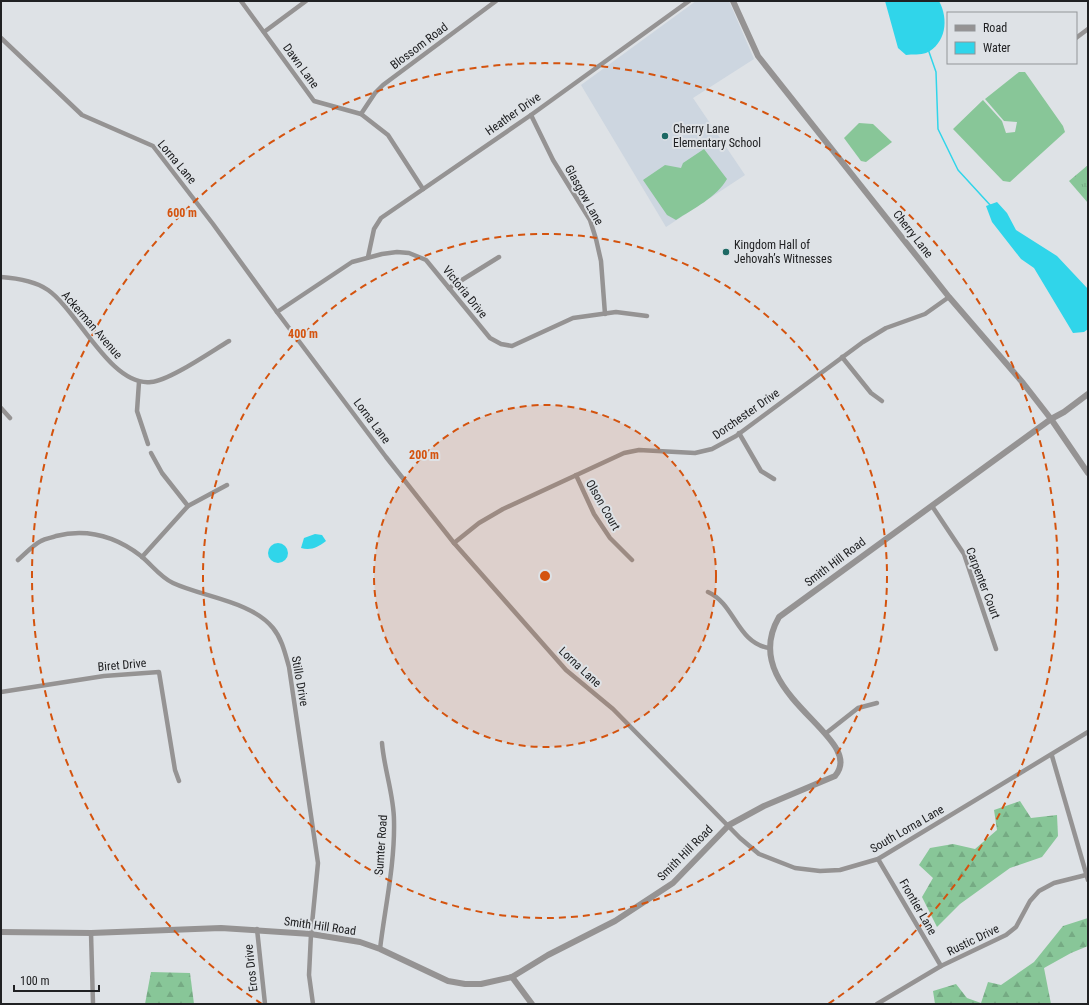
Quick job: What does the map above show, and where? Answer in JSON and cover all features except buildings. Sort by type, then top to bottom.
[{"type":"street","name":"Dawn Lane","points":[[241,1],[314,101],[360,114],[388,135],[423,188]]},
{"type":"street","points":[[264,32],[306,1]]},
{"type":"street","name":"Blossom Road","points":[[360,114],[375,93],[383,85],[496,1]]},
{"type":"street","name":"Heather Drive","points":[[368,257],[374,229],[381,218],[531,115],[689,1]]},
{"type":"street","name":"Cherry Lane","points":[[733,1],[758,56],[949,297],[1023,383],[1051,419],[1088,473]]},
{"type":"street","points":[[1077,37],[1088,29]]},
{"type":"street","name":"Lorna Lane","points":[[1,38],[82,115],[153,146],[214,225],[277,312],[454,543],[566,670],[613,709],[729,825]]},
{"type":"street","name":"Glasgow Lane","points":[[531,115],[553,160],[590,220],[601,261],[605,314]]},
{"type":"street","name":"Victoria Drive","points":[[277,312],[352,262],[368,257],[397,252],[409,253],[426,260],[490,338],[501,344],[512,346],[573,318],[616,312],[647,316]]},
{"type":"street","points":[[449,288],[499,257]]},
{"type":"street","name":"Ackerman Avenue","points":[[1,277],[13,277],[47,289],[64,305],[113,365],[125,375],[139,382]]},
{"type":"street","name":"Dorchester Drive","points":[[454,543],[479,523],[503,509],[624,453],[639,450],[696,454],[712,449],[739,433],[842,357],[886,328],[925,314],[949,297]]},
{"type":"street","points":[[148,444],[137,411],[139,382],[152,382],[167,377],[229,341]]},
{"type":"street","points":[[842,357],[871,393],[882,401]]},
{"type":"street","name":"Smith Hill Road","points":[[1,932],[91,933],[221,928],[257,929],[338,937],[380,949],[448,981],[465,984],[481,984],[512,977],[548,955],[615,921],[653,898],[672,883],[729,825],[764,806],[835,776],[840,770],[842,762],[840,755],[825,734],[781,683],[771,662],[769,648],[774,627],[780,617],[1051,419],[1064,412],[1088,394]]},
{"type":"street","points":[[1,408],[10,418]]},
{"type":"street","points":[[739,433],[762,471],[767,477],[774,479]]},
{"type":"street","points":[[151,453],[162,473],[188,506]]},
{"type":"street","name":"Olson Court","points":[[576,475],[594,514],[606,532],[632,560]]},
{"type":"street","points":[[142,557],[188,506],[227,485]]},
{"type":"street","name":"Carpenter Court","points":[[932,506],[964,554],[996,649]]},
{"type":"street","name":"Stillo Drive","points":[[18,560],[41,541],[68,533],[94,533],[110,537],[142,557],[160,575],[172,583],[251,610],[272,627],[282,644],[289,667],[318,863],[311,934],[309,975],[313,1004]]},
{"type":"street","points":[[708,592],[721,600],[751,641],[759,646],[769,648]]},
{"type":"street","name":"Biret Drive","points":[[1,692],[104,676],[159,672],[175,770],[179,781]]},
{"type":"street","points":[[825,734],[858,708],[877,703]]},
{"type":"street","name":"South Lorna Lane","points":[[729,825],[759,854],[795,868],[820,871],[840,870],[878,859],[1052,756],[1088,732]]},
{"type":"street","name":"Sumter Road","points":[[380,949],[393,845],[394,821],[382,743]]},
{"type":"street","points":[[1052,756],[1087,878]]},
{"type":"street","name":"Frontier Lane","points":[[878,859],[941,966]]},
{"type":"street","name":"Rustic Drive","points":[[877,1004],[884,1002],[941,966],[1006,935],[1016,927],[1030,901],[1040,891],[1054,883],[1087,878]]},
{"type":"street","name":"Eros Drive","points":[[257,929],[265,1004]]},
{"type":"street","points":[[91,933],[93,1004]]},
{"type":"street","points":[[512,977],[532,1004]]},
{"type":"shaded area","name":"Cherry Lane Elementary School","points":[[696,1],[729,1],[754,59],[693,98],[745,175],[666,227],[581,85]]},
{"type":"green space","points":[[1019,72],[1025,72],[1063,126],[1065,132],[1010,182],[1003,181],[953,129],[983,100],[1002,121],[1006,133],[1015,132],[1017,122],[1004,121],[985,99]]},
{"type":"green space","points":[[859,123],[873,124],[892,142],[866,162],[861,161],[844,138]]},
{"type":"green space","points":[[704,149],[727,179],[711,197],[676,220],[667,215],[643,180],[665,165],[681,168],[683,163]]},
{"type":"green space","points":[[1088,165],[1088,203],[1069,181]]},
{"type":"green space","points":[[1020,801],[1031,818],[1057,815],[1058,836],[1042,857],[1010,868],[960,904],[937,927],[922,897],[933,878],[919,865],[930,848],[953,844],[975,849],[997,830],[994,810]]},
{"type":"green space","points":[[1088,918],[1088,946],[1071,953],[1044,968],[1051,1004],[935,1004],[933,991],[956,984],[967,998],[981,1003],[988,982],[1001,985],[1034,962],[1063,926]]},
{"type":"green space","points":[[151,972],[190,973],[194,1004],[145,1004]]},
{"type":"water","points":[[885,1],[939,1],[945,23],[942,37],[938,44],[926,53],[906,55],[898,48]]},
{"type":"water","points":[[997,202],[1007,213],[1016,230],[1057,256],[1088,289],[1088,329],[1084,332],[1073,333],[1034,268],[1021,259],[992,222],[986,206]]},
{"type":"water","points":[[315,534],[322,535],[326,541],[314,548],[301,548],[304,538]]},
{"type":"water","points":[[278,543],[285,546],[288,553],[285,560],[278,563],[271,560],[268,553],[271,546]]},
{"type":"waterway","points":[[928,49],[936,72],[938,129],[958,170],[991,206]]},
{"type":"place","name":"Cherry Lane Elementary School","points":[[665,136]]},
{"type":"place","name":"Kingdom Hall of Jehovah’s Witnesses","points":[[726,252]]}]
